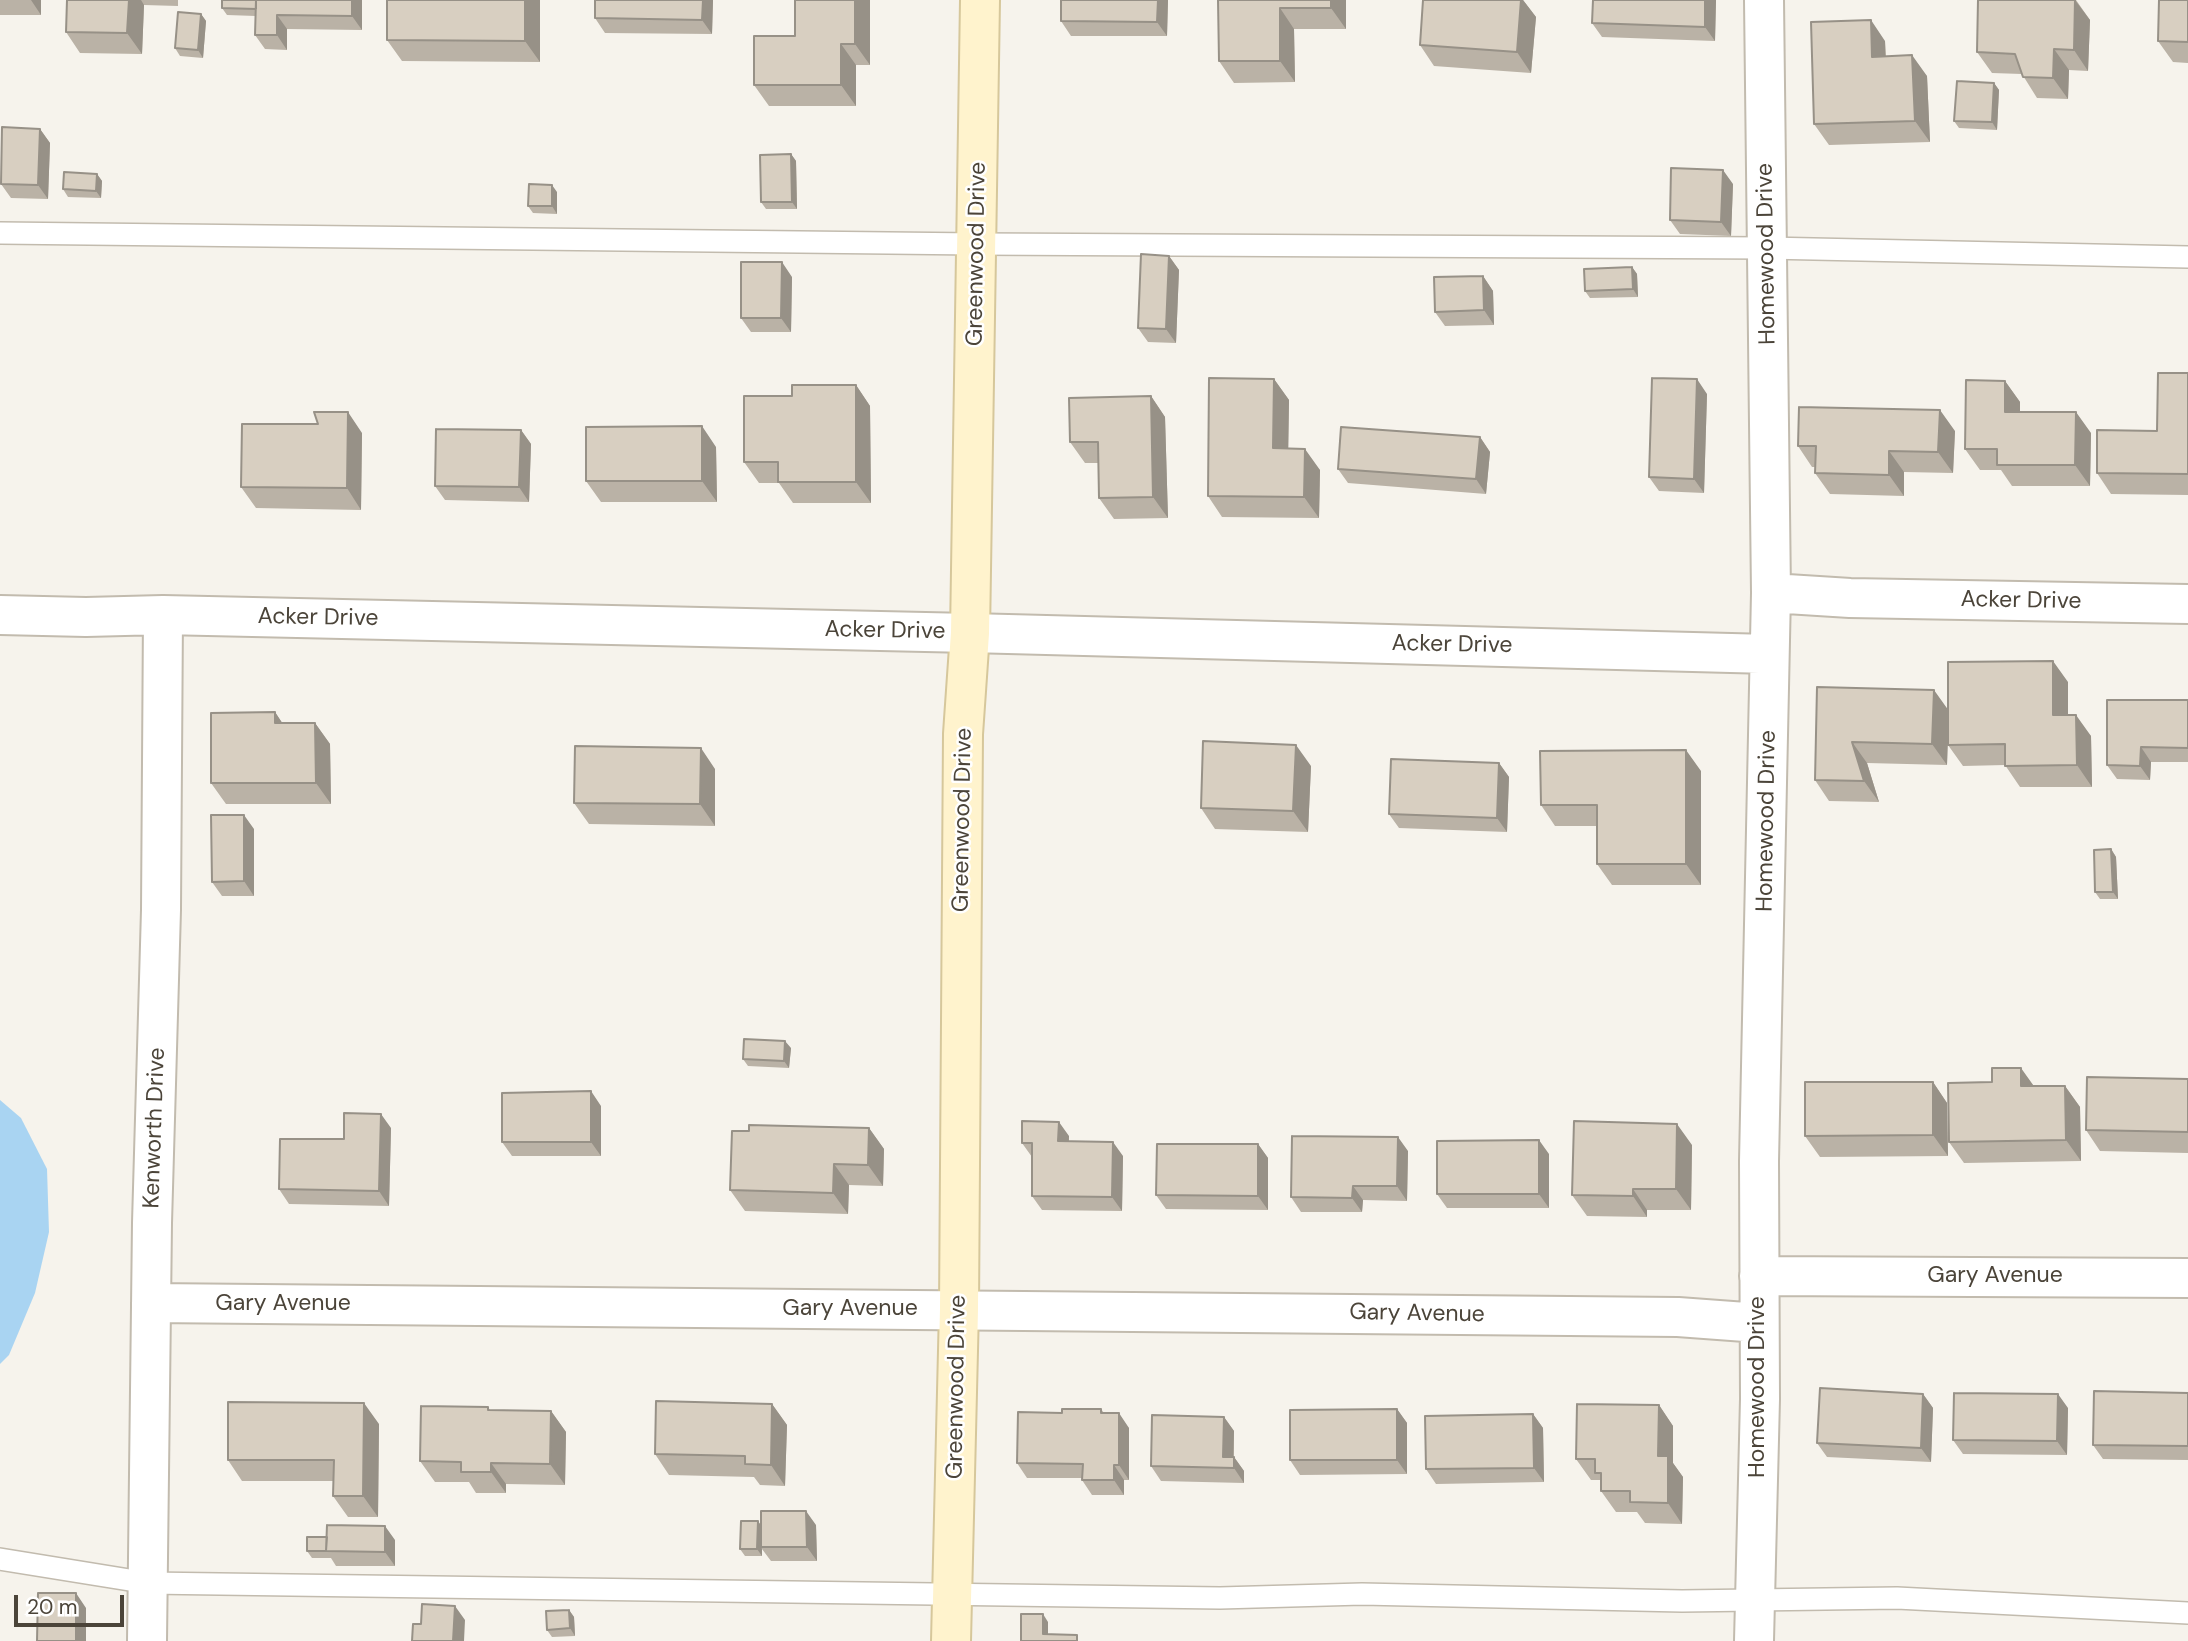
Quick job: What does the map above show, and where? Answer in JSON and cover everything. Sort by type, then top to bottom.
[{"type":"street","name":"Greenwood Drive","points":[[951,1641],[959,1309],[963,734],[970,633],[981,0]]},
{"type":"street","name":"Homewood Drive","points":[[1754,1641],[1760,1399],[1759,1161],[1771,593],[1764,0]]},
{"type":"street","name":"Acker Drive","points":[[1771,593],[1850,598],[2188,604]]},
{"type":"street","name":"Acker Drive","points":[[0,615],[163,615],[1769,653]]},
{"type":"street","name":"Kenworth Drive","points":[[147,1641],[161,910],[163,615]]},
{"type":"street","name":"Gary Avenue","points":[[1759,1276],[2188,1278]]},
{"type":"street","name":"Gary Avenue","points":[[152,1303],[1678,1317],[1759,1323]]},
{"type":"lane","points":[[0,233],[977,244],[1767,248],[2188,257]]},
{"type":"lane","points":[[0,1559],[148,1583],[952,1596],[1220,1598],[1362,1594],[1755,1601],[1897,1598],[2188,1613]]},
{"type":"water","points":[[0,1100],[21,1118],[47,1169],[49,1232],[35,1293],[9,1355],[0,1364]]},
{"type":"building","points":[[67,0],[129,0],[127,33],[66,32]]},
{"type":"building","points":[[222,0],[256,0],[256,9],[222,8]]},
{"type":"building","points":[[256,0],[352,0],[352,16],[277,15],[277,35],[255,35]]},
{"type":"building","points":[[387,0],[525,0],[525,41],[387,40]]},
{"type":"building","points":[[595,0],[703,0],[702,20],[595,18]]},
{"type":"building","points":[[795,0],[855,0],[855,44],[841,44],[841,85],[754,85],[754,36],[795,36]]},
{"type":"building","points":[[1061,0],[1158,0],[1157,22],[1061,21]]},
{"type":"building","points":[[1218,0],[1331,0],[1331,8],[1280,8],[1280,61],[1219,61]]},
{"type":"building","points":[[1423,0],[1521,0],[1517,52],[1420,45]]},
{"type":"building","points":[[1593,0],[1705,0],[1705,27],[1592,23]]},
{"type":"building","points":[[1978,0],[2075,0],[2074,50],[2054,49],[2053,78],[2023,77],[2015,54],[1977,52]]},
{"type":"building","points":[[2159,0],[2188,0],[2188,42],[2158,41]]},
{"type":"building","points":[[178,12],[201,14],[198,50],[175,48]]},
{"type":"building","points":[[1871,20],[1872,57],[1912,55],[1915,121],[1814,124],[1811,22]]},
{"type":"building","points":[[1957,81],[1994,83],[1992,122],[1954,121]]},
{"type":"building","points":[[2,127],[40,129],[38,185],[1,184]]},
{"type":"building","points":[[791,154],[792,202],[761,202],[760,155]]},
{"type":"building","points":[[1671,168],[1723,170],[1721,222],[1670,220]]},
{"type":"building","points":[[64,172],[97,174],[96,191],[63,189]]},
{"type":"building","points":[[529,184],[552,185],[552,206],[528,206]]},
{"type":"building","points":[[1141,254],[1169,256],[1166,329],[1138,328]]},
{"type":"building","points":[[741,262],[782,262],[781,318],[741,318]]},
{"type":"building","points":[[1632,267],[1633,289],[1585,291],[1584,269]]},
{"type":"building","points":[[1483,276],[1484,310],[1435,312],[1434,277]]},
{"type":"building","points":[[2158,373],[2188,373],[2188,474],[2097,473],[2097,430],[2157,431]]},
{"type":"building","points":[[1209,378],[1274,379],[1273,448],[1305,449],[1304,497],[1208,496]]},
{"type":"building","points":[[1652,378],[1697,379],[1694,479],[1649,477]]},
{"type":"building","points":[[1966,380],[2005,381],[2005,412],[2076,412],[2075,465],[1997,465],[1997,449],[1965,449]]},
{"type":"building","points":[[792,385],[856,385],[856,482],[778,482],[778,462],[744,462],[744,396],[792,396]]},
{"type":"building","points":[[1151,396],[1153,497],[1099,498],[1098,442],[1070,442],[1069,398]]},
{"type":"building","points":[[1799,407],[1940,410],[1938,452],[1889,451],[1889,475],[1815,473],[1816,446],[1798,446]]},
{"type":"building","points":[[314,412],[348,412],[347,488],[241,487],[242,424],[318,424]]},
{"type":"building","points":[[702,426],[702,481],[586,481],[586,427]]},
{"type":"building","points":[[1341,427],[1480,437],[1476,479],[1338,469]]},
{"type":"building","points":[[436,429],[521,430],[519,487],[435,486]]},
{"type":"building","points":[[2053,661],[2053,715],[2076,715],[2077,765],[2005,766],[2005,744],[1948,745],[1948,662]]},
{"type":"building","points":[[1817,687],[1934,690],[1932,744],[1852,742],[1864,781],[1815,780]]},
{"type":"building","points":[[2107,700],[2188,700],[2188,748],[2141,747],[2140,766],[2107,765]]},
{"type":"building","points":[[275,712],[275,723],[315,723],[316,783],[211,783],[211,713]]},
{"type":"building","points":[[1203,741],[1296,745],[1293,811],[1201,808]]},
{"type":"building","points":[[575,746],[701,748],[700,804],[574,803]]},
{"type":"building","points":[[1686,750],[1686,864],[1597,864],[1597,805],[1541,805],[1540,751]]},
{"type":"building","points":[[1391,759],[1499,763],[1497,818],[1389,814]]},
{"type":"building","points":[[211,815],[244,815],[244,881],[212,882]]},
{"type":"building","points":[[2111,849],[2113,892],[2095,892],[2094,850]]},
{"type":"building","points":[[744,1039],[785,1041],[784,1061],[743,1059]]},
{"type":"building","points":[[1992,1068],[2021,1068],[2021,1086],[2065,1086],[2066,1140],[1949,1142],[1948,1083],[1992,1082]]},
{"type":"building","points":[[2087,1077],[2188,1079],[2188,1132],[2086,1130]]},
{"type":"building","points":[[1805,1082],[1933,1082],[1933,1135],[1805,1136]]},
{"type":"building","points":[[591,1091],[591,1142],[502,1142],[502,1093]]},
{"type":"building","points":[[344,1113],[381,1114],[379,1191],[279,1189],[280,1139],[344,1139]]},
{"type":"building","points":[[1022,1121],[1059,1122],[1058,1141],[1113,1142],[1112,1197],[1032,1196],[1032,1143],[1022,1143]]},
{"type":"building","points":[[1574,1121],[1677,1124],[1676,1189],[1633,1189],[1633,1196],[1572,1195]]},
{"type":"building","points":[[749,1125],[869,1128],[868,1165],[834,1164],[833,1193],[730,1190],[732,1131],[749,1131]]},
{"type":"building","points":[[1292,1136],[1398,1137],[1397,1186],[1353,1186],[1352,1198],[1291,1197]]},
{"type":"building","points":[[1539,1140],[1539,1194],[1437,1194],[1437,1141]]},
{"type":"building","points":[[1157,1144],[1258,1144],[1258,1196],[1156,1195]]},
{"type":"building","points":[[1820,1388],[1923,1394],[1921,1448],[1817,1443]]},
{"type":"building","points":[[2094,1391],[2188,1393],[2188,1446],[2093,1445]]},
{"type":"building","points":[[1954,1393],[2058,1394],[2057,1441],[1953,1440]]},
{"type":"building","points":[[656,1401],[772,1404],[771,1465],[745,1464],[745,1456],[655,1454]]},
{"type":"building","points":[[228,1402],[364,1403],[363,1496],[333,1496],[334,1460],[228,1460]]},
{"type":"building","points":[[1577,1404],[1659,1405],[1658,1456],[1668,1456],[1668,1503],[1630,1502],[1630,1491],[1601,1491],[1601,1473],[1595,1473],[1595,1459],[1576,1459]]},
{"type":"building","points":[[421,1406],[551,1411],[550,1464],[491,1463],[491,1472],[461,1472],[461,1462],[420,1461]]},
{"type":"building","points":[[1062,1409],[1101,1409],[1101,1413],[1119,1413],[1119,1465],[1114,1465],[1114,1480],[1082,1480],[1083,1464],[1017,1463],[1018,1412],[1062,1413]]},
{"type":"building","points":[[1397,1409],[1397,1460],[1290,1460],[1290,1410]]},
{"type":"building","points":[[1533,1414],[1534,1468],[1426,1469],[1425,1416]]},
{"type":"building","points":[[1152,1415],[1224,1417],[1223,1457],[1234,1457],[1234,1468],[1151,1466]]},
{"type":"building","points":[[761,1511],[806,1511],[807,1547],[761,1547]]},
{"type":"building","points":[[741,1521],[758,1521],[757,1549],[740,1549]]},
{"type":"building","points":[[327,1525],[385,1526],[385,1552],[326,1551]]},
{"type":"building","points":[[307,1537],[327,1537],[326,1551],[307,1551]]},
{"type":"building","points":[[38,1593],[76,1593],[76,1641],[37,1641]]},
{"type":"building","points":[[422,1604],[455,1606],[453,1641],[412,1641],[413,1624],[421,1624]]},
{"type":"building","points":[[569,1610],[570,1628],[547,1630],[546,1611]]},
{"type":"building","points":[[1021,1614],[1043,1614],[1043,1634],[1077,1635],[1077,1641],[1021,1641]]}]
